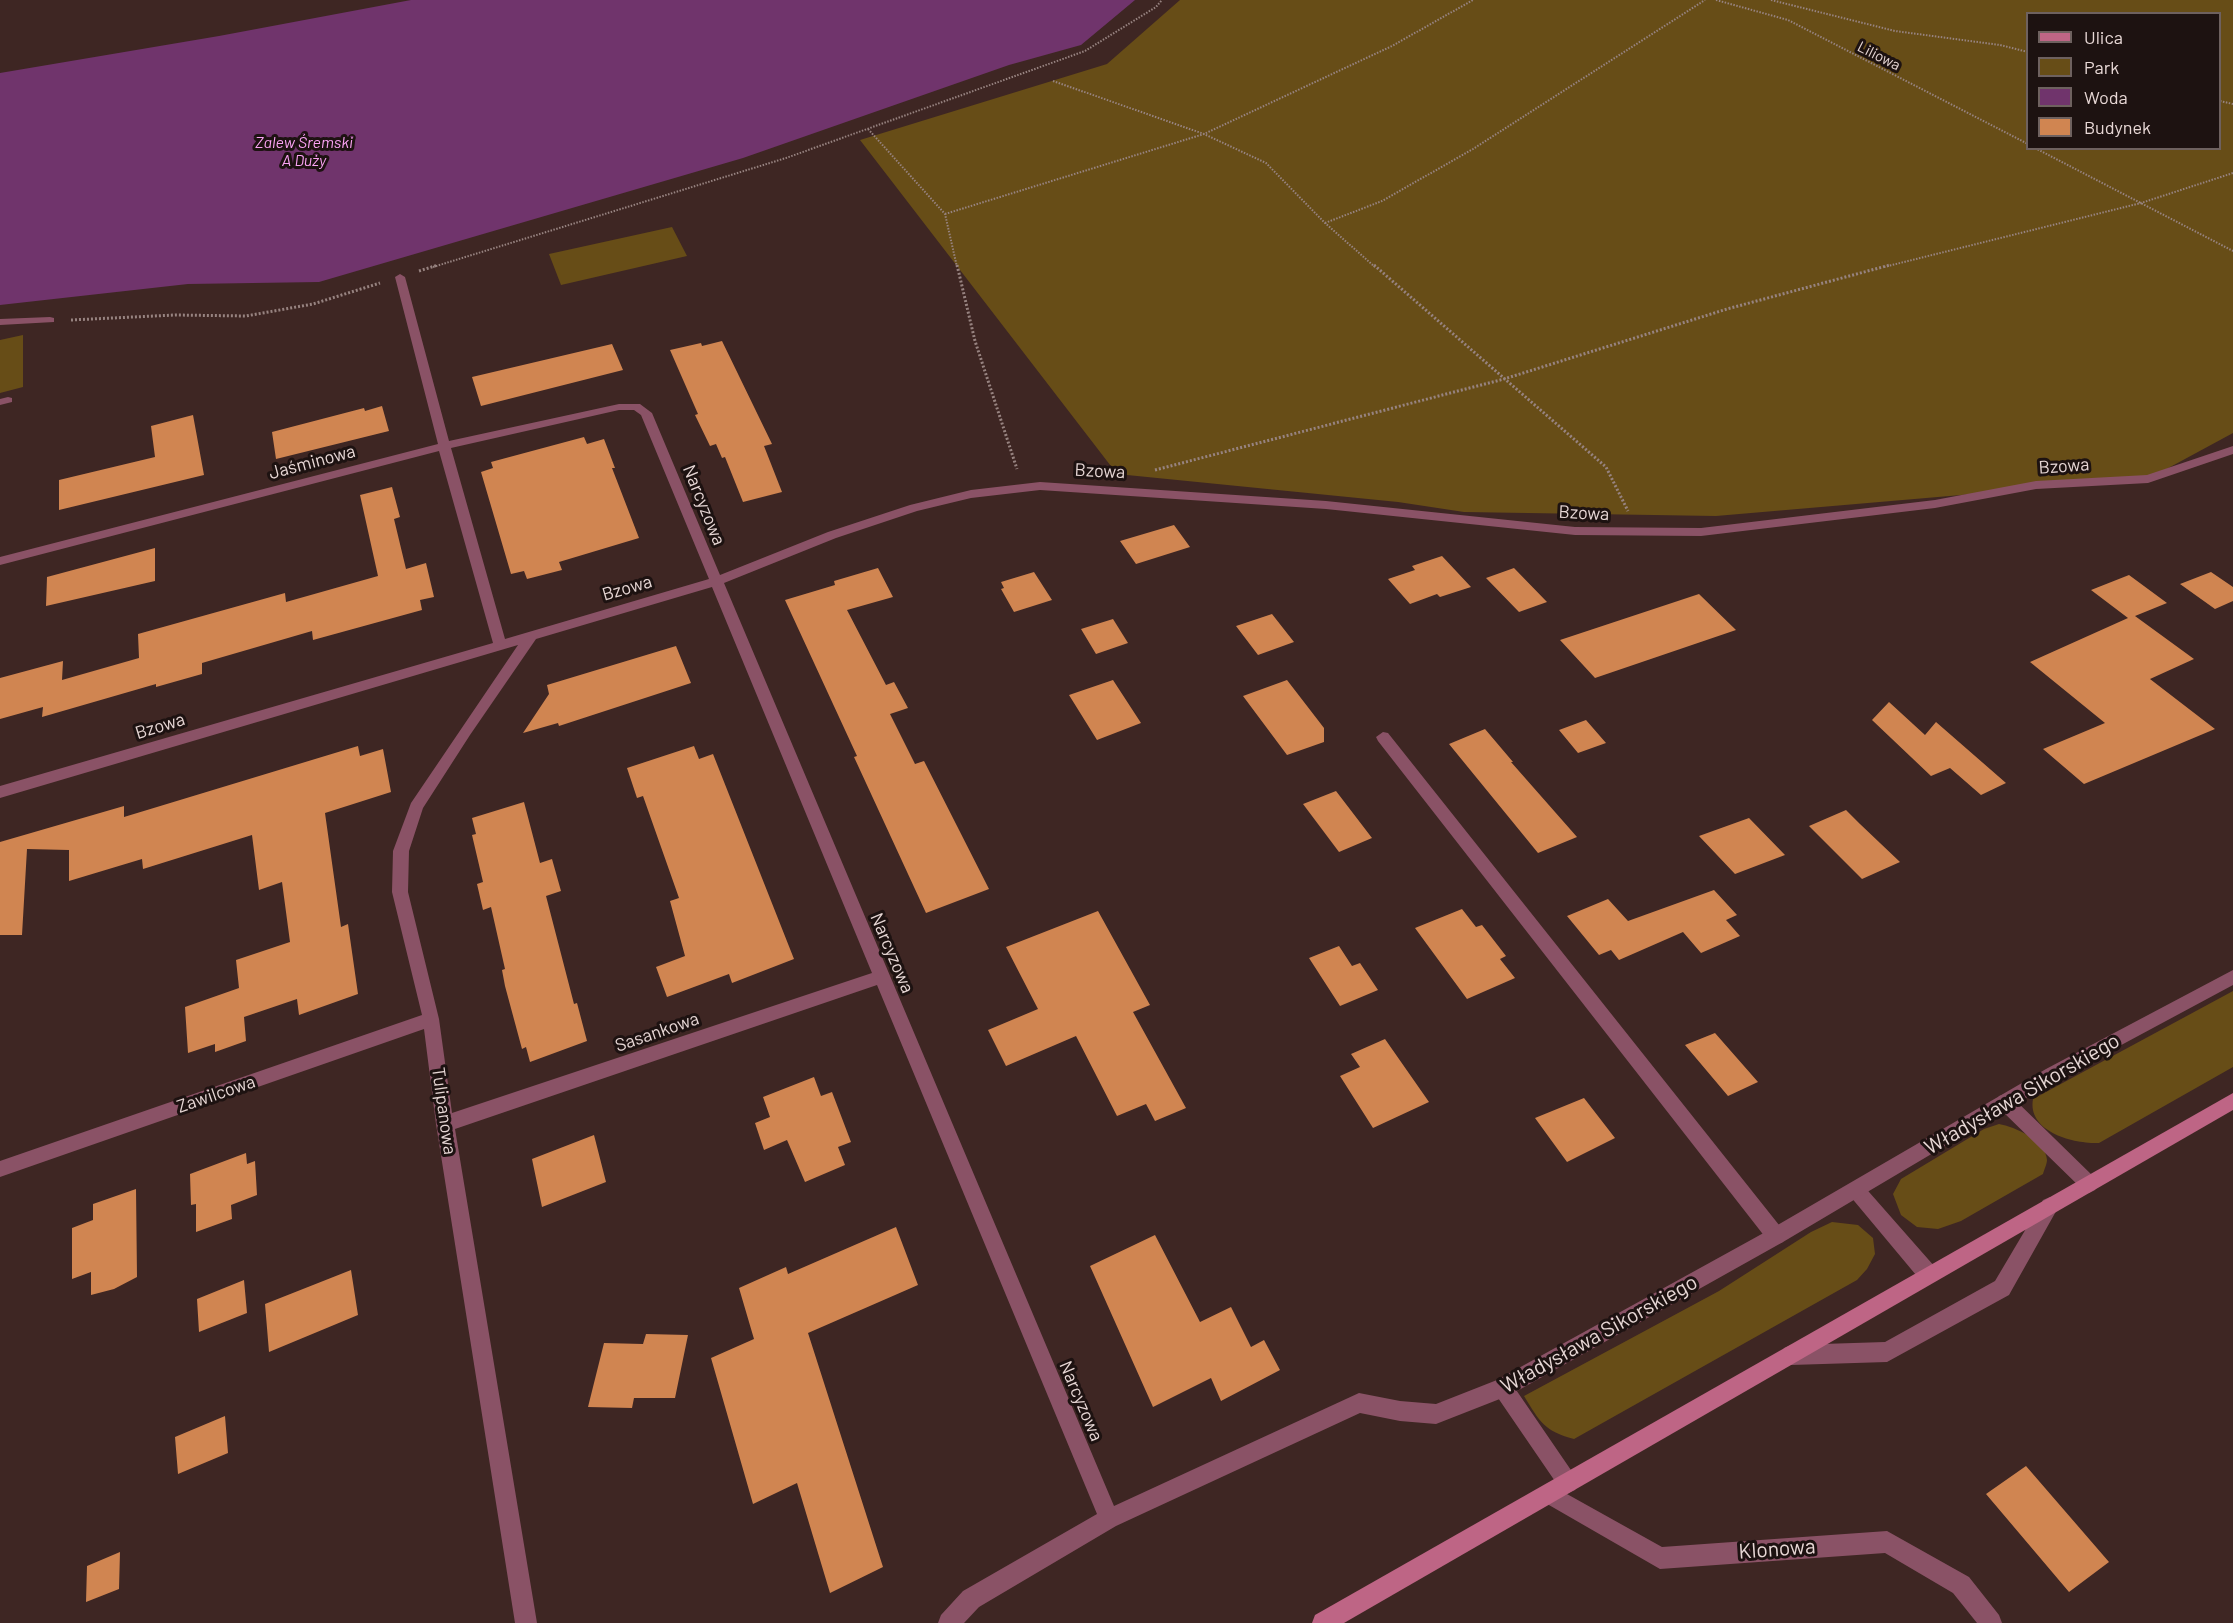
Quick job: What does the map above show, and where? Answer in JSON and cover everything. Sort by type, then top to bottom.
[{"type":"main road","points":[[1323,1623],[2233,1101]]},
{"type":"street","points":[[400,277],[444,446],[500,645]]},
{"type":"street","points":[[0,322],[50,320]]},
{"type":"street","name":"Jaśminowa","points":[[0,561],[444,446],[619,406],[636,406]]},
{"type":"street","name":"Narcyzowa","points":[[636,406],[646,413],[1109,1519]]},
{"type":"street","name":"Bzowa","points":[[0,792],[715,582],[832,535],[914,508],[971,494],[1024,488],[1089,488],[1196,494],[1575,531],[1701,532],[1935,504],[2036,485],[2148,479],[2233,450]]},
{"type":"street","name":"Tulipanowa","points":[[526,1623],[431,1018],[400,892],[401,851],[416,807],[465,731],[532,635]]},
{"type":"street","points":[[1383,737],[1776,1236]]},
{"type":"street","name":"Sasankowa","points":[[446,1124],[881,977]]},
{"type":"street","name":"Władysława Sikorskiego","points":[[949,1623],[971,1599],[1109,1519],[1359,1403],[1400,1411],[1436,1414],[1503,1388],[1776,1236],[2005,1102],[2233,977]]},
{"type":"street","name":"Zawilcowa","points":[[0,1169],[431,1018]]},
{"type":"street","points":[[2005,1102],[2089,1184]]},
{"type":"street","points":[[1856,1190],[1929,1274]]},
{"type":"street","points":[[1791,1355],[1887,1352],[2002,1288],[2050,1206]]},
{"type":"street","points":[[1503,1388],[1568,1483]]},
{"type":"street","name":"Klonowa","points":[[1549,1494],[1660,1558],[1887,1542],[1961,1585],[1991,1623]]},
{"type":"path","points":[[50,320],[175,315],[246,316],[313,304],[786,158],[868,129],[1085,51],[1156,7],[1162,0]]},
{"type":"path","points":[[945,214],[1204,134],[1392,46],[1473,0]]},
{"type":"path","points":[[1325,223],[1382,201],[1473,149],[1705,0]]},
{"type":"path","name":"Liliowa","points":[[1716,0],[1788,20],[2026,143]]},
{"type":"path","points":[[1771,0],[1895,31],[2000,45],[2026,52]]},
{"type":"path","points":[[1053,81],[1204,134],[1266,163],[1325,223],[1606,467],[1639,533]]},
{"type":"path","points":[[868,129],[945,214],[975,341],[1024,488]]},
{"type":"path","points":[[2039,150],[2233,251]]},
{"type":"path","points":[[1147,472],[1504,379],[1727,309],[1957,247],[2141,203],[2233,173]]},
{"type":"green space","points":[[1180,0],[2233,0],[2233,433],[2148,479],[1716,516],[1464,512],[1398,502],[1117,474],[860,140],[1107,64]]},
{"type":"green space","points":[[672,227],[687,256],[561,285],[549,254]]},
{"type":"green space","points":[[23,335],[23,387],[0,393],[0,340]]},
{"type":"green space","points":[[2233,991],[2233,1067],[2099,1143],[2077,1141],[2054,1134],[2037,1120],[2033,1110],[2033,1099]]},
{"type":"green space","points":[[1999,1124],[2021,1131],[2041,1146],[2047,1160],[2043,1174],[1961,1221],[1938,1229],[1917,1227],[1901,1215],[1893,1194],[1901,1179],[1984,1129]]},
{"type":"green space","points":[[1832,1222],[1858,1225],[1873,1238],[1875,1254],[1867,1269],[1857,1280],[1574,1439],[1549,1429],[1534,1413],[1524,1396],[1719,1291],[1811,1232]]},
{"type":"water","name":"Zalew Śremski A Duży","points":[[411,0],[1135,0],[1081,45],[1009,65],[743,158],[319,282],[188,284],[0,305],[0,73],[219,36]]},
{"type":"building","points":[[722,341],[772,444],[764,446],[782,492],[743,502],[725,457],[722,458],[716,444],[710,446],[695,415],[698,414],[670,350]]},
{"type":"building","points":[[612,344],[623,370],[481,406],[472,377]]},
{"type":"building","points":[[382,406],[389,431],[276,459],[272,432],[364,408],[365,411]]},
{"type":"building","points":[[193,415],[204,475],[59,510],[59,480],[155,457],[151,426]]},
{"type":"building","points":[[584,437],[587,444],[604,439],[615,468],[612,468],[639,538],[559,562],[562,570],[527,579],[524,571],[511,574],[481,472],[493,468],[491,462]]},
{"type":"building","points":[[392,487],[400,517],[394,519],[406,569],[426,563],[434,597],[420,600],[422,610],[313,640],[312,631],[202,663],[202,674],[156,687],[156,684],[42,717],[43,707],[0,719],[0,678],[63,661],[62,680],[139,658],[138,634],[285,593],[286,602],[378,576],[360,495]]},
{"type":"building","points":[[1174,525],[1190,547],[1136,564],[1120,541]]},
{"type":"building","points":[[155,548],[155,581],[46,606],[47,577]]},
{"type":"building","points":[[1442,556],[1471,587],[1440,597],[1437,594],[1410,604],[1388,579],[1415,570],[1412,566]]},
{"type":"building","points":[[878,568],[893,597],[847,610],[886,685],[894,682],[908,708],[890,714],[915,764],[924,761],[989,889],[926,913],[785,600],[835,585],[834,581]]},
{"type":"building","points":[[1514,568],[1547,602],[1519,612],[1486,578]]},
{"type":"building","points":[[1034,572],[1052,600],[1014,612],[1001,589],[1004,588],[1001,582]]},
{"type":"building","points":[[2211,572],[2233,587],[2233,601],[2215,609],[2180,584]]},
{"type":"building","points":[[2129,575],[2167,603],[2135,616],[2194,659],[2150,679],[2215,729],[2084,784],[2043,749],[2105,723],[2030,662],[2128,618],[2091,590]]},
{"type":"building","points":[[1699,594],[1736,630],[1595,678],[1560,640]]},
{"type":"building","points":[[1272,614],[1294,642],[1258,655],[1236,626]]},
{"type":"building","points":[[1113,619],[1128,643],[1096,654],[1081,629]]},
{"type":"building","points":[[676,646],[691,683],[559,726],[558,723],[523,733],[549,694],[547,685]]},
{"type":"building","points":[[1113,680],[1141,723],[1097,740],[1069,695]]},
{"type":"building","points":[[1287,680],[1324,728],[1324,742],[1287,755],[1243,696]]},
{"type":"building","points":[[1889,702],[1925,735],[1936,722],[2006,783],[1981,795],[1950,768],[1931,776],[1872,720]]},
{"type":"building","points":[[1586,720],[1606,743],[1578,753],[1559,730]]},
{"type":"building","points":[[1485,729],[1577,837],[1538,853],[1449,744]]},
{"type":"building","points":[[358,746],[360,756],[383,749],[391,792],[325,813],[341,927],[348,924],[358,994],[299,1015],[297,999],[244,1017],[246,1041],[215,1052],[215,1044],[188,1053],[185,1007],[239,988],[236,960],[290,942],[282,882],[259,890],[252,835],[143,869],[142,859],[69,881],[69,850],[27,849],[22,935],[0,935],[0,842],[124,806],[124,817]]},
{"type":"building","points":[[694,746],[699,759],[713,754],[794,959],[732,983],[729,974],[667,997],[656,967],[685,956],[670,901],[679,898],[643,796],[637,798],[627,768]]},
{"type":"building","points":[[1336,791],[1372,838],[1339,852],[1303,804]]},
{"type":"building","points":[[524,802],[540,863],[552,859],[561,891],[546,896],[574,1004],[577,1003],[587,1041],[530,1062],[526,1047],[522,1049],[505,986],[502,970],[505,969],[491,907],[483,910],[477,884],[483,882],[472,835],[476,834],[472,818]]},
{"type":"building","points":[[1846,810],[1900,862],[1862,879],[1809,826]]},
{"type":"building","points":[[1749,818],[1785,855],[1735,874],[1699,836]]},
{"type":"building","points":[[1714,890],[1737,915],[1726,920],[1740,936],[1701,953],[1683,932],[1619,960],[1611,950],[1599,955],[1567,916],[1608,899],[1628,921]]},
{"type":"building","points":[[1462,909],[1476,927],[1482,925],[1506,956],[1500,959],[1515,978],[1467,999],[1415,928]]},
{"type":"building","points":[[1098,911],[1150,1005],[1133,1012],[1186,1108],[1155,1121],[1146,1104],[1117,1116],[1076,1036],[1006,1066],[988,1030],[1038,1009],[1006,947]]},
{"type":"building","points":[[1339,946],[1352,966],[1360,963],[1378,990],[1340,1006],[1309,958]]},
{"type":"building","points":[[1715,1033],[1758,1082],[1728,1096],[1685,1045]]},
{"type":"building","points":[[1385,1039],[1429,1102],[1373,1128],[1340,1076],[1360,1067],[1351,1054]]},
{"type":"building","points":[[814,1077],[821,1096],[832,1092],[851,1142],[838,1147],[845,1165],[805,1182],[787,1140],[764,1150],[755,1123],[770,1117],[763,1097]]},
{"type":"building","points":[[1584,1098],[1615,1138],[1567,1162],[1535,1118]]},
{"type":"building","points":[[594,1135],[606,1182],[542,1207],[532,1159]]},
{"type":"building","points":[[246,1153],[247,1164],[255,1161],[257,1195],[231,1205],[232,1219],[196,1232],[196,1204],[191,1205],[190,1174]]},
{"type":"building","points":[[136,1189],[137,1277],[114,1289],[91,1295],[91,1272],[72,1279],[72,1228],[93,1220],[93,1204]]},
{"type":"building","points":[[896,1227],[918,1285],[808,1333],[883,1567],[830,1593],[797,1483],[753,1504],[711,1358],[754,1339],[739,1288],[786,1267],[788,1274]]},
{"type":"building","points":[[1155,1235],[1200,1322],[1231,1307],[1251,1347],[1264,1340],[1280,1370],[1221,1401],[1211,1378],[1153,1407],[1090,1266]]},
{"type":"building","points":[[351,1270],[358,1315],[269,1352],[265,1304]]},
{"type":"building","points":[[244,1280],[247,1313],[199,1332],[197,1299]]},
{"type":"building","points":[[646,1334],[688,1335],[675,1398],[634,1398],[632,1408],[588,1407],[604,1343],[643,1344]]},
{"type":"building","points":[[225,1416],[228,1453],[178,1474],[175,1437]]},
{"type":"building","points":[[2026,1466],[2109,1562],[2069,1592],[1986,1494]]},
{"type":"building","points":[[120,1552],[119,1589],[86,1602],[87,1566]]}]
